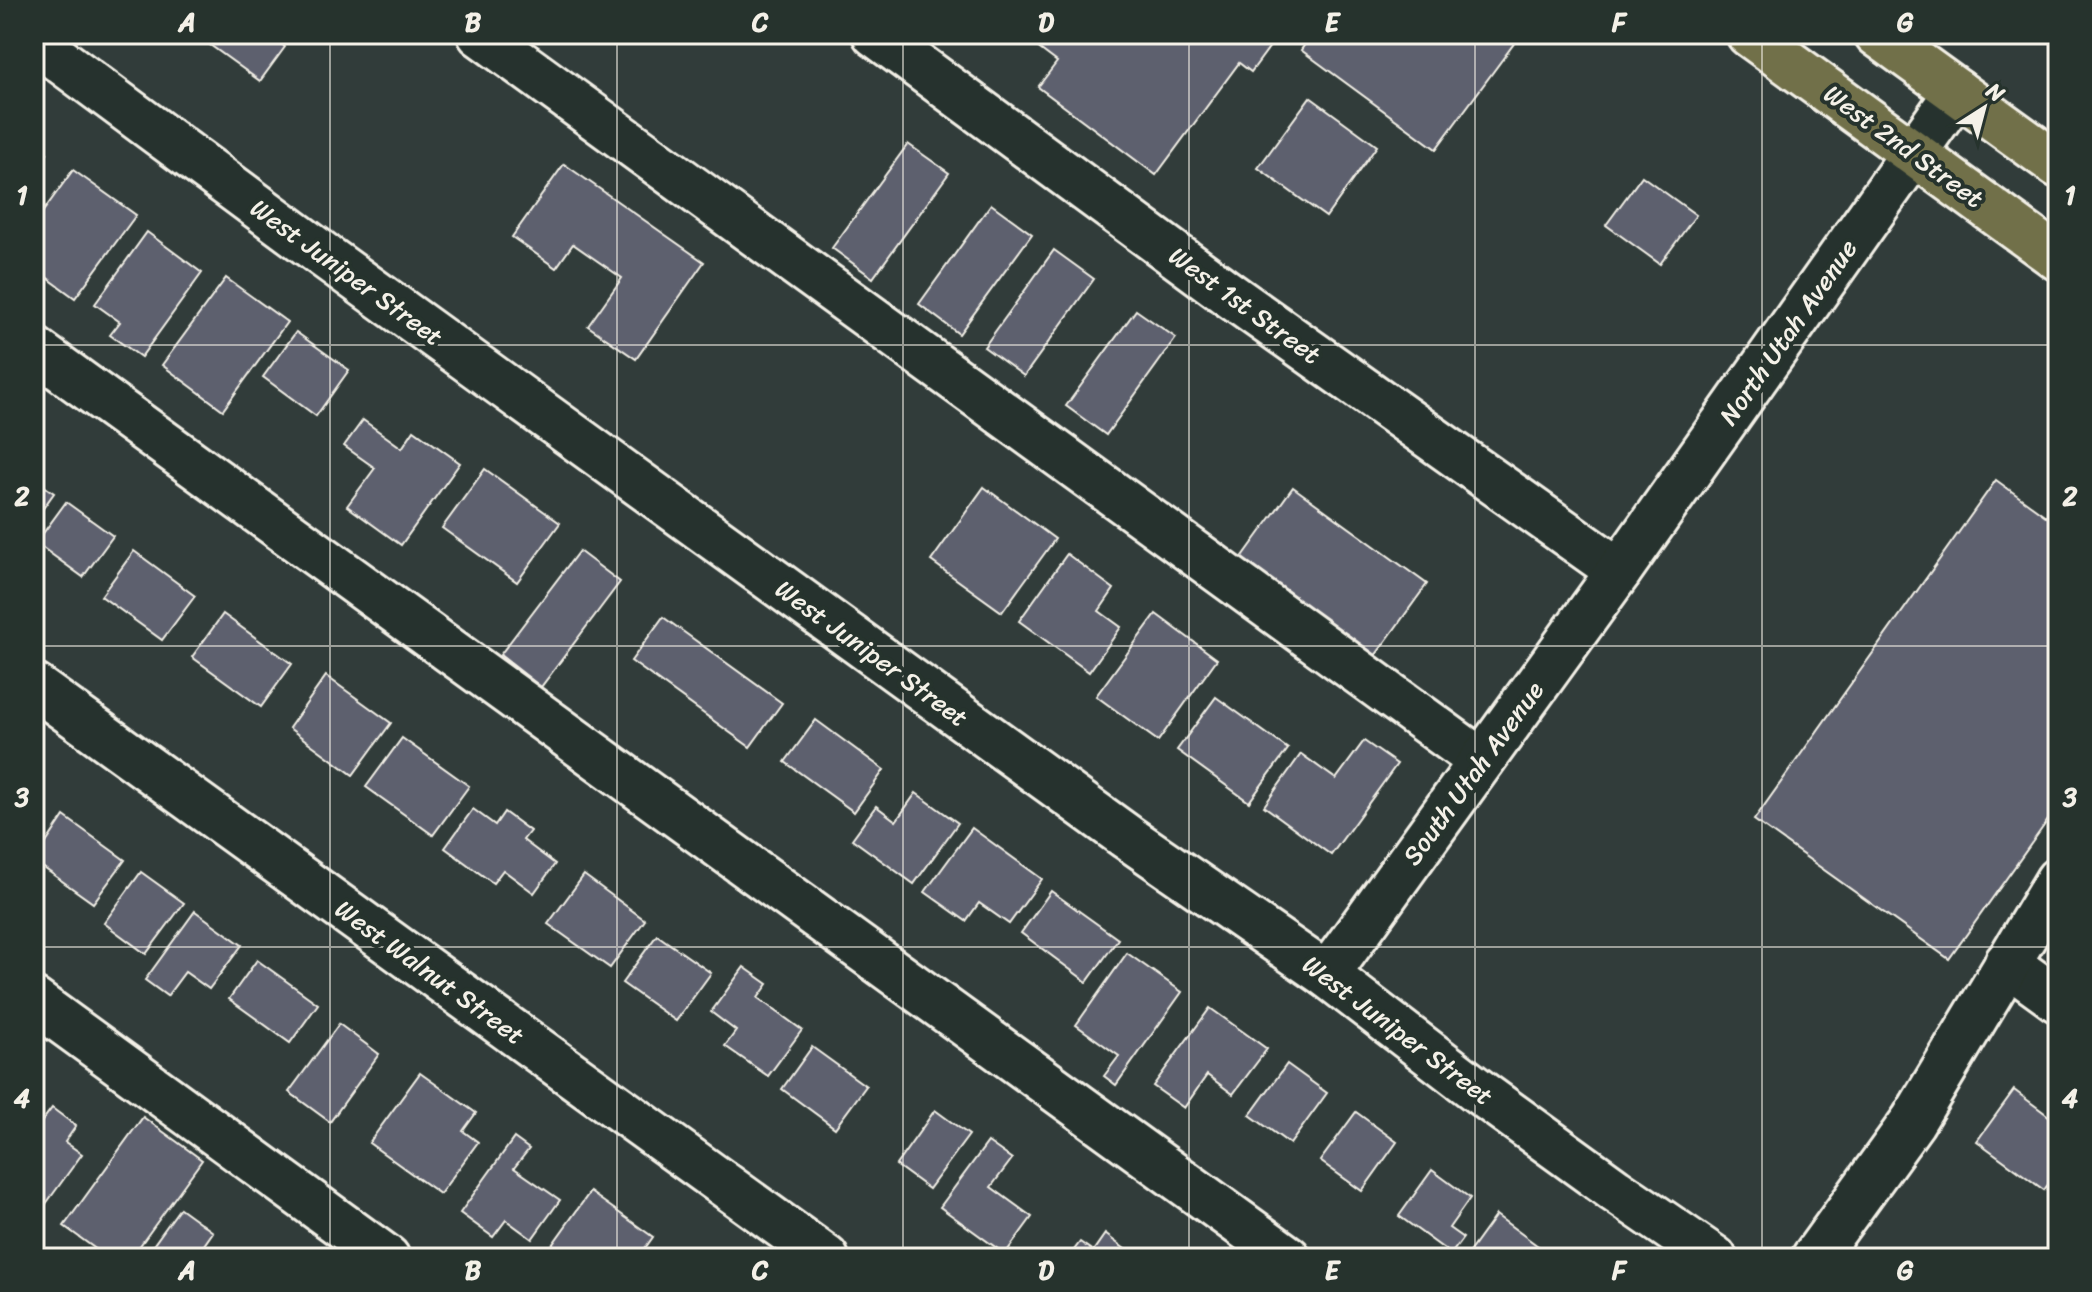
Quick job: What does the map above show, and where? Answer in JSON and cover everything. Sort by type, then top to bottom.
[{"type":"main road","name":"West 2nd Street","points":[[1749,34],[2058,258]]},
{"type":"main road","points":[[1877,34],[2058,165]]},
{"type":"street","points":[[480,34],[1481,761]]},
{"type":"street","name":"West 1st Street","points":[[875,34],[1227,293],[1619,571]]},
{"type":"street","name":"West Juniper Street","points":[[34,41],[339,267],[1127,837],[1327,975],[1493,1102],[1714,1258]]},
{"type":"street","name":"North Utah Avenue","points":[[1619,571],[1957,92]]},
{"type":"street","points":[[34,349],[1288,1258]]},
{"type":"street","name":"South Utah Avenue","points":[[1327,975],[1619,571]]},
{"type":"street","name":"West Walnut Street","points":[[34,686],[826,1258]]},
{"type":"street","points":[[1826,1254],[1913,1121],[2058,880]]},
{"type":"street","points":[[2007,963],[2058,1000]]},
{"type":"street","points":[[34,1001],[387,1258]]},
{"type":"building","points":[[201,34],[271,34],[285,47],[260,81],[199,37]]},
{"type":"building","points":[[1020,34],[1279,34],[1251,72],[1239,63],[1156,175],[1038,87],[1057,62]]},
{"type":"building","points":[[1312,34],[1521,34],[1436,149],[1301,50]]},
{"type":"building","points":[[1310,97],[1377,146],[1326,217],[1258,168]]},
{"type":"building","points":[[34,144],[47,153],[34,171]]},
{"type":"building","points":[[908,144],[949,173],[873,278],[832,248]]},
{"type":"building","points":[[564,164],[704,262],[636,359],[588,326],[622,278],[573,244],[556,268],[512,237]]},
{"type":"building","points":[[73,170],[136,215],[75,298],[34,268],[34,224]]},
{"type":"building","points":[[1642,176],[1696,215],[1660,264],[1606,225]]},
{"type":"building","points":[[991,204],[1032,234],[959,334],[919,304]]},
{"type":"building","points":[[147,232],[202,273],[141,357],[110,335],[120,322],[95,304]]},
{"type":"building","points":[[1054,250],[1094,279],[1024,376],[984,347]]},
{"type":"building","points":[[226,278],[287,322],[223,410],[162,365]]},
{"type":"building","points":[[1136,310],[1176,338],[1106,435],[1066,406]]},
{"type":"building","points":[[296,332],[349,370],[316,416],[263,377]]},
{"type":"building","points":[[363,420],[402,448],[414,430],[460,463],[401,545],[347,506],[375,468],[344,446]]},
{"type":"building","points":[[485,469],[560,523],[517,582],[442,528]]},
{"type":"building","points":[[34,479],[54,493],[34,521]]},
{"type":"building","points":[[1996,480],[2058,525],[2058,806],[1949,959],[1754,820]]},
{"type":"building","points":[[984,487],[1055,539],[1002,612],[931,561]]},
{"type":"building","points":[[1293,487],[1427,584],[1375,656],[1241,559]]},
{"type":"building","points":[[66,502],[113,536],[83,577],[36,543]]},
{"type":"building","points":[[134,551],[195,596],[162,640],[101,596]]},
{"type":"building","points":[[579,551],[620,582],[541,687],[500,655]]},
{"type":"building","points":[[1067,554],[1114,589],[1099,611],[1121,627],[1089,672],[1019,621]]},
{"type":"building","points":[[223,614],[292,664],[261,707],[192,657]]},
{"type":"building","points":[[1156,614],[1217,659],[1158,741],[1096,696]]},
{"type":"building","points":[[663,617],[782,703],[750,747],[631,661]]},
{"type":"building","points":[[326,676],[391,723],[353,775],[289,728]]},
{"type":"building","points":[[1216,697],[1288,749],[1249,802],[1177,750]]},
{"type":"building","points":[[816,720],[884,770],[854,812],[785,762]]},
{"type":"building","points":[[402,738],[469,786],[433,835],[366,787]]},
{"type":"building","points":[[1364,741],[1397,764],[1331,855],[1264,806],[1301,754],[1336,779]]},
{"type":"building","points":[[916,793],[958,823],[914,884],[852,839],[876,806],[896,821]]},
{"type":"building","points":[[473,809],[495,825],[504,812],[530,831],[523,840],[555,864],[534,893],[503,870],[493,883],[445,848]]},
{"type":"building","points":[[64,816],[125,860],[93,903],[34,861]]},
{"type":"building","points":[[972,828],[1042,879],[1009,924],[979,903],[966,921],[925,892]]},
{"type":"building","points":[[141,872],[184,903],[146,954],[104,923]]},
{"type":"building","points":[[584,875],[645,920],[610,968],[548,924]]},
{"type":"building","points":[[1051,891],[1118,939],[1087,982],[1021,933]]},
{"type":"building","points":[[195,911],[242,945],[209,989],[185,972],[167,996],[145,980]]},
{"type":"building","points":[[657,935],[711,973],[676,1021],[622,983]]},
{"type":"building","points":[[1127,953],[1182,992],[1116,1085],[1104,1076],[1119,1056],[1076,1025]]},
{"type":"building","points":[[257,960],[318,1004],[290,1043],[229,999]]},
{"type":"building","points":[[744,967],[768,984],[758,998],[802,1030],[768,1076],[725,1046],[736,1031],[711,1012]]},
{"type":"building","points":[[1210,1008],[1267,1049],[1233,1094],[1207,1075],[1184,1108],[1153,1086]]},
{"type":"building","points":[[339,1024],[379,1054],[330,1122],[289,1092]]},
{"type":"building","points":[[812,1047],[866,1086],[835,1128],[782,1089]]},
{"type":"building","points":[[1287,1064],[1327,1093],[1290,1144],[1250,1115]]},
{"type":"building","points":[[420,1073],[476,1113],[463,1131],[478,1142],[440,1194],[369,1143]]},
{"type":"building","points":[[2014,1090],[2058,1123],[2058,1170],[2044,1190],[1977,1141]]},
{"type":"building","points":[[52,1108],[76,1126],[65,1142],[82,1154],[40,1212],[34,1208],[34,1132]]},
{"type":"building","points":[[935,1110],[969,1135],[929,1189],[896,1165]]},
{"type":"building","points":[[1356,1112],[1397,1142],[1362,1191],[1320,1161]]},
{"type":"building","points":[[143,1117],[202,1160],[131,1258],[108,1258],[64,1226]]},
{"type":"building","points":[[514,1138],[529,1149],[514,1168],[560,1200],[532,1239],[506,1220],[493,1237],[460,1213]]},
{"type":"building","points":[[988,1142],[1012,1159],[991,1187],[1032,1217],[1005,1254],[940,1207]]},
{"type":"building","points":[[1432,1170],[1470,1198],[1449,1228],[1463,1238],[1451,1254],[1399,1216]]},
{"type":"building","points":[[590,1192],[653,1237],[638,1258],[556,1258],[547,1252]]},
{"type":"building","points":[[180,1208],[213,1232],[197,1255],[201,1258],[144,1258]]},
{"type":"building","points":[[1496,1215],[1553,1257],[1465,1258]]},
{"type":"building","points":[[1105,1234],[1129,1252],[1125,1258],[1068,1258],[1080,1242],[1093,1251]]}]
